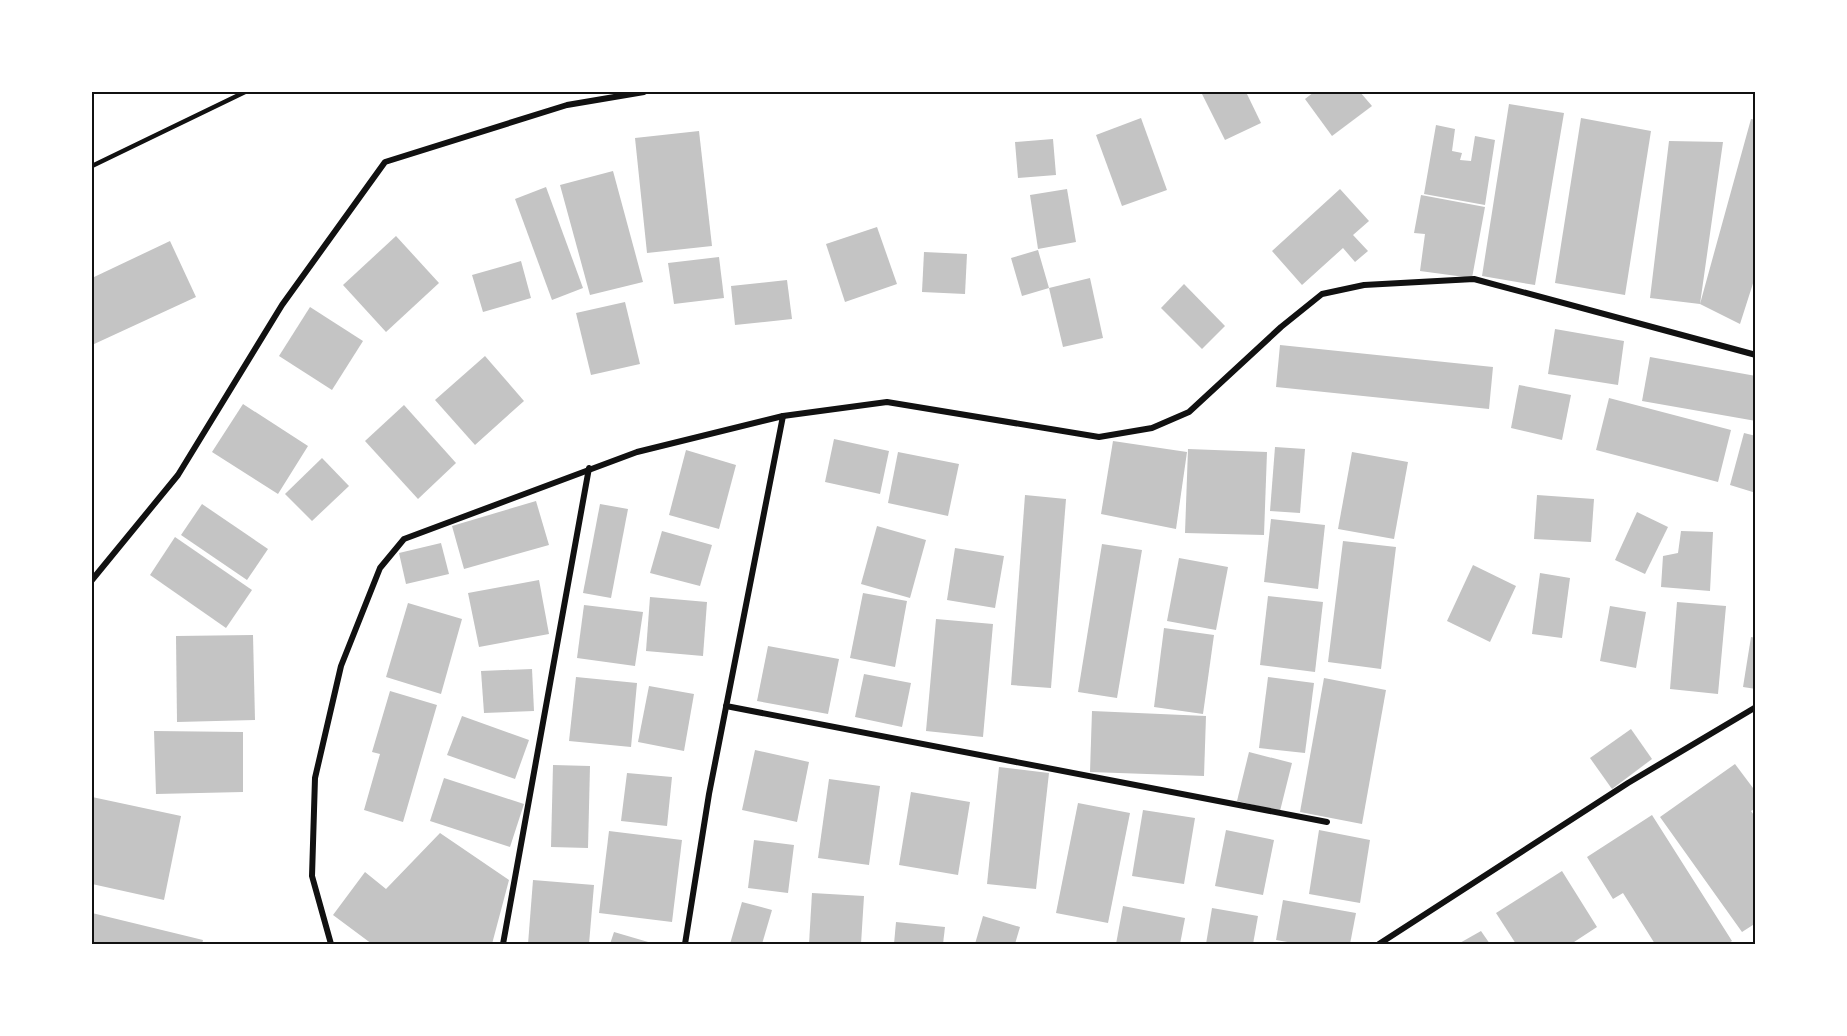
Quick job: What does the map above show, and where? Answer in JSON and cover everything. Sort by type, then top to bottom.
[{"type":"street","points":[[92,580],[178,476],[282,305],[385,162],[567,105],[644,92]]},
{"type":"street","points":[[331,945],[312,876],[315,778],[341,666],[380,568],[404,539],[589,468],[637,452],[783,416],[887,402],[1099,436],[1152,428],[1189,412],[1281,327],[1322,294],[1364,285],[1474,279],[1755,355]]},
{"type":"street","points":[[685,945],[709,794],[783,416]]},
{"type":"street","points":[[503,945],[589,468]]},
{"type":"street","points":[[726,706],[1327,822]]},
{"type":"street","points":[[1379,945],[1628,783],[1755,707]]},
{"type":"lane","points":[[92,166],[245,92]]},
{"type":"building","points":[[1201,92],[1246,92],[1261,123],[1225,140]]},
{"type":"building","points":[[1314,92],[1360,92],[1372,106],[1332,136],[1305,99]]},
{"type":"building","points":[[1509,104],[1564,113],[1535,285],[1482,276]]},
{"type":"building","points":[[1141,118],[1167,190],[1122,206],[1096,135]]},
{"type":"building","points":[[1581,118],[1651,131],[1625,295],[1555,283]]},
{"type":"building","points":[[1751,119],[1756,120],[1756,274],[1740,324],[1700,304]]},
{"type":"building","points":[[1436,125],[1455,129],[1452,151],[1462,153],[1460,160],[1471,161],[1475,136],[1495,140],[1485,205],[1424,194]]},
{"type":"building","points":[[699,131],[712,246],[647,253],[635,138]]},
{"type":"building","points":[[1053,139],[1056,175],[1018,178],[1015,142]]},
{"type":"building","points":[[1669,141],[1723,142],[1700,304],[1650,298]]},
{"type":"building","points":[[613,171],[643,282],[590,295],[560,185]]},
{"type":"building","points":[[546,187],[583,288],[552,300],[515,199]]},
{"type":"building","points":[[1067,189],[1076,242],[1038,249],[1030,195]]},
{"type":"building","points":[[1340,189],[1369,221],[1353,235],[1368,251],[1355,262],[1343,248],[1302,285],[1272,251]]},
{"type":"building","points":[[1421,195],[1485,207],[1472,278],[1420,271],[1425,234],[1414,233]]},
{"type":"building","points":[[877,227],[897,284],[845,302],[826,244]]},
{"type":"building","points":[[396,236],[439,283],[386,332],[343,285]]},
{"type":"building","points":[[170,241],[196,297],[92,345],[92,278]]},
{"type":"building","points":[[1038,250],[1049,288],[1022,296],[1011,258]]},
{"type":"building","points":[[924,252],[967,254],[965,294],[922,292]]},
{"type":"building","points":[[719,257],[724,298],[674,304],[668,263]]},
{"type":"building","points":[[521,261],[531,298],[483,312],[472,275]]},
{"type":"building","points":[[1090,278],[1103,338],[1063,347],[1049,288]]},
{"type":"building","points":[[787,280],[792,319],[735,325],[731,286]]},
{"type":"building","points":[[1184,284],[1225,326],[1202,349],[1161,308]]},
{"type":"building","points":[[625,302],[640,364],[591,375],[576,313]]},
{"type":"building","points":[[310,307],[363,341],[332,390],[279,356]]},
{"type":"building","points":[[1555,329],[1624,341],[1618,385],[1548,374]]},
{"type":"building","points":[[1280,345],[1493,367],[1489,409],[1276,387]]},
{"type":"building","points":[[485,356],[524,401],[475,445],[435,400]]},
{"type":"building","points":[[1650,357],[1756,376],[1756,421],[1642,401]]},
{"type":"building","points":[[1519,385],[1571,395],[1562,440],[1511,428]]},
{"type":"building","points":[[1609,398],[1731,430],[1718,482],[1596,450]]},
{"type":"building","points":[[243,404],[308,446],[278,494],[212,452]]},
{"type":"building","points":[[404,405],[456,463],[418,499],[365,441]]},
{"type":"building","points":[[1744,433],[1756,436],[1756,493],[1730,485]]},
{"type":"building","points":[[834,439],[889,451],[880,494],[825,482]]},
{"type":"building","points":[[1113,441],[1187,452],[1176,529],[1101,514]]},
{"type":"building","points":[[1275,447],[1305,449],[1300,513],[1270,511]]},
{"type":"building","points":[[1188,449],[1267,452],[1264,535],[1185,533]]},
{"type":"building","points":[[686,450],[736,465],[719,529],[669,515]]},
{"type":"building","points":[[898,452],[959,464],[948,516],[888,503]]},
{"type":"building","points":[[1352,452],[1408,462],[1394,539],[1338,529]]},
{"type":"building","points":[[322,458],[349,486],[312,521],[285,494]]},
{"type":"building","points":[[1025,495],[1066,499],[1051,688],[1011,685]]},
{"type":"building","points":[[1537,495],[1594,499],[1591,542],[1534,539]]},
{"type":"building","points":[[536,501],[549,545],[464,569],[452,526]]},
{"type":"building","points":[[202,504],[268,549],[247,580],[181,535]]},
{"type":"building","points":[[600,504],[628,509],[611,598],[583,593]]},
{"type":"building","points":[[1637,512],[1668,527],[1645,574],[1615,560]]},
{"type":"building","points":[[1271,519],[1325,525],[1318,589],[1264,582]]},
{"type":"building","points":[[877,526],[926,540],[910,598],[861,584]]},
{"type":"building","points":[[662,531],[712,545],[700,586],[650,573]]},
{"type":"building","points":[[1681,531],[1713,532],[1710,591],[1661,587],[1663,556],[1678,553]]},
{"type":"building","points":[[175,537],[252,590],[226,628],[150,575]]},
{"type":"building","points":[[1343,541],[1396,547],[1381,669],[1328,662]]},
{"type":"building","points":[[441,543],[449,574],[406,584],[399,553]]},
{"type":"building","points":[[1102,544],[1142,550],[1117,698],[1078,692]]},
{"type":"building","points":[[955,548],[1004,556],[995,608],[947,600]]},
{"type":"building","points":[[1179,558],[1228,567],[1216,630],[1167,621]]},
{"type":"building","points":[[1473,565],[1516,586],[1490,642],[1447,621]]},
{"type":"building","points":[[1540,573],[1570,578],[1562,638],[1532,634]]},
{"type":"building","points":[[539,580],[549,634],[479,647],[468,593]]},
{"type":"building","points":[[863,593],[907,601],[895,667],[850,658]]},
{"type":"building","points":[[1268,596],[1323,602],[1315,672],[1260,665]]},
{"type":"building","points":[[650,597],[707,602],[703,656],[646,651]]},
{"type":"building","points":[[1677,602],[1726,606],[1718,694],[1670,689]]},
{"type":"building","points":[[408,603],[462,619],[441,694],[386,677]]},
{"type":"building","points":[[584,605],[643,612],[635,666],[577,658]]},
{"type":"building","points":[[1610,606],[1646,612],[1636,668],[1600,661]]},
{"type":"building","points":[[936,619],[993,624],[983,737],[926,731]]},
{"type":"building","points":[[1164,628],[1214,635],[1203,714],[1154,707]]},
{"type":"building","points":[[253,635],[255,720],[177,722],[176,636]]},
{"type":"building","points":[[1751,637],[1756,638],[1756,689],[1743,687]]},
{"type":"building","points":[[768,646],[839,659],[828,714],[757,701]]},
{"type":"building","points":[[532,669],[534,711],[484,713],[481,671]]},
{"type":"building","points":[[864,674],[911,683],[902,727],[855,717]]},
{"type":"building","points":[[576,677],[637,683],[631,747],[569,741]]},
{"type":"building","points":[[1268,677],[1314,683],[1305,753],[1259,748]]},
{"type":"building","points":[[1324,678],[1386,690],[1362,824],[1300,812]]},
{"type":"building","points":[[649,686],[694,694],[684,751],[638,742]]},
{"type":"building","points":[[390,691],[437,705],[403,822],[364,810],[380,754],[372,752]]},
{"type":"building","points":[[1092,711],[1206,716],[1204,776],[1090,772]]},
{"type":"building","points":[[462,716],[529,740],[515,779],[447,755]]},
{"type":"building","points":[[1631,729],[1652,759],[1612,789],[1590,758]]},
{"type":"building","points":[[154,731],[243,732],[243,792],[156,794]]},
{"type":"building","points":[[755,750],[809,762],[797,822],[742,810]]},
{"type":"building","points":[[1249,752],[1292,763],[1280,811],[1237,801]]},
{"type":"building","points":[[1735,764],[1756,792],[1756,808],[1751,811],[1756,818],[1756,923],[1742,932],[1660,817]]},
{"type":"building","points":[[553,765],[590,766],[588,848],[551,847]]},
{"type":"building","points":[[999,767],[1049,773],[1036,889],[987,884]]},
{"type":"building","points":[[627,773],[672,777],[667,826],[621,821]]},
{"type":"building","points":[[444,778],[524,804],[510,847],[430,821]]},
{"type":"building","points":[[829,779],[880,786],[869,865],[818,858]]},
{"type":"building","points":[[911,792],[970,802],[958,875],[899,865]]},
{"type":"building","points":[[92,797],[181,816],[164,900],[92,884]]},
{"type":"building","points":[[1078,803],[1130,813],[1108,923],[1056,913]]},
{"type":"building","points":[[1143,810],[1195,818],[1184,884],[1132,876]]},
{"type":"building","points":[[1652,815],[1732,941],[1727,944],[1655,944],[1623,893],[1613,899],[1587,857]]},
{"type":"building","points":[[1226,830],[1274,840],[1263,895],[1215,886]]},
{"type":"building","points":[[1319,830],[1370,840],[1360,903],[1309,894]]},
{"type":"building","points":[[609,831],[682,840],[672,922],[599,913]]},
{"type":"building","points":[[440,833],[509,880],[492,944],[372,944],[333,915],[365,872],[386,889]]},
{"type":"building","points":[[754,840],[794,845],[788,893],[748,888]]},
{"type":"building","points":[[1562,871],[1597,927],[1571,944],[1516,944],[1496,913]]},
{"type":"building","points":[[533,880],[594,885],[589,944],[528,944]]},
{"type":"building","points":[[812,893],[864,896],[861,944],[809,944]]},
{"type":"building","points":[[1283,900],[1356,913],[1350,944],[1299,944],[1276,940]]},
{"type":"building","points":[[742,902],[772,910],[762,944],[730,944]]},
{"type":"building","points":[[1123,906],[1185,918],[1180,944],[1116,944]]},
{"type":"building","points":[[1212,908],[1258,916],[1253,944],[1206,944]]},
{"type":"building","points":[[92,913],[203,940],[202,944],[92,944]]},
{"type":"building","points":[[983,916],[1020,927],[1015,944],[975,944]]},
{"type":"building","points":[[896,922],[945,927],[943,944],[894,944]]},
{"type":"building","points":[[1481,931],[1490,944],[1458,944]]},
{"type":"building","points":[[614,932],[655,944],[610,944]]}]
